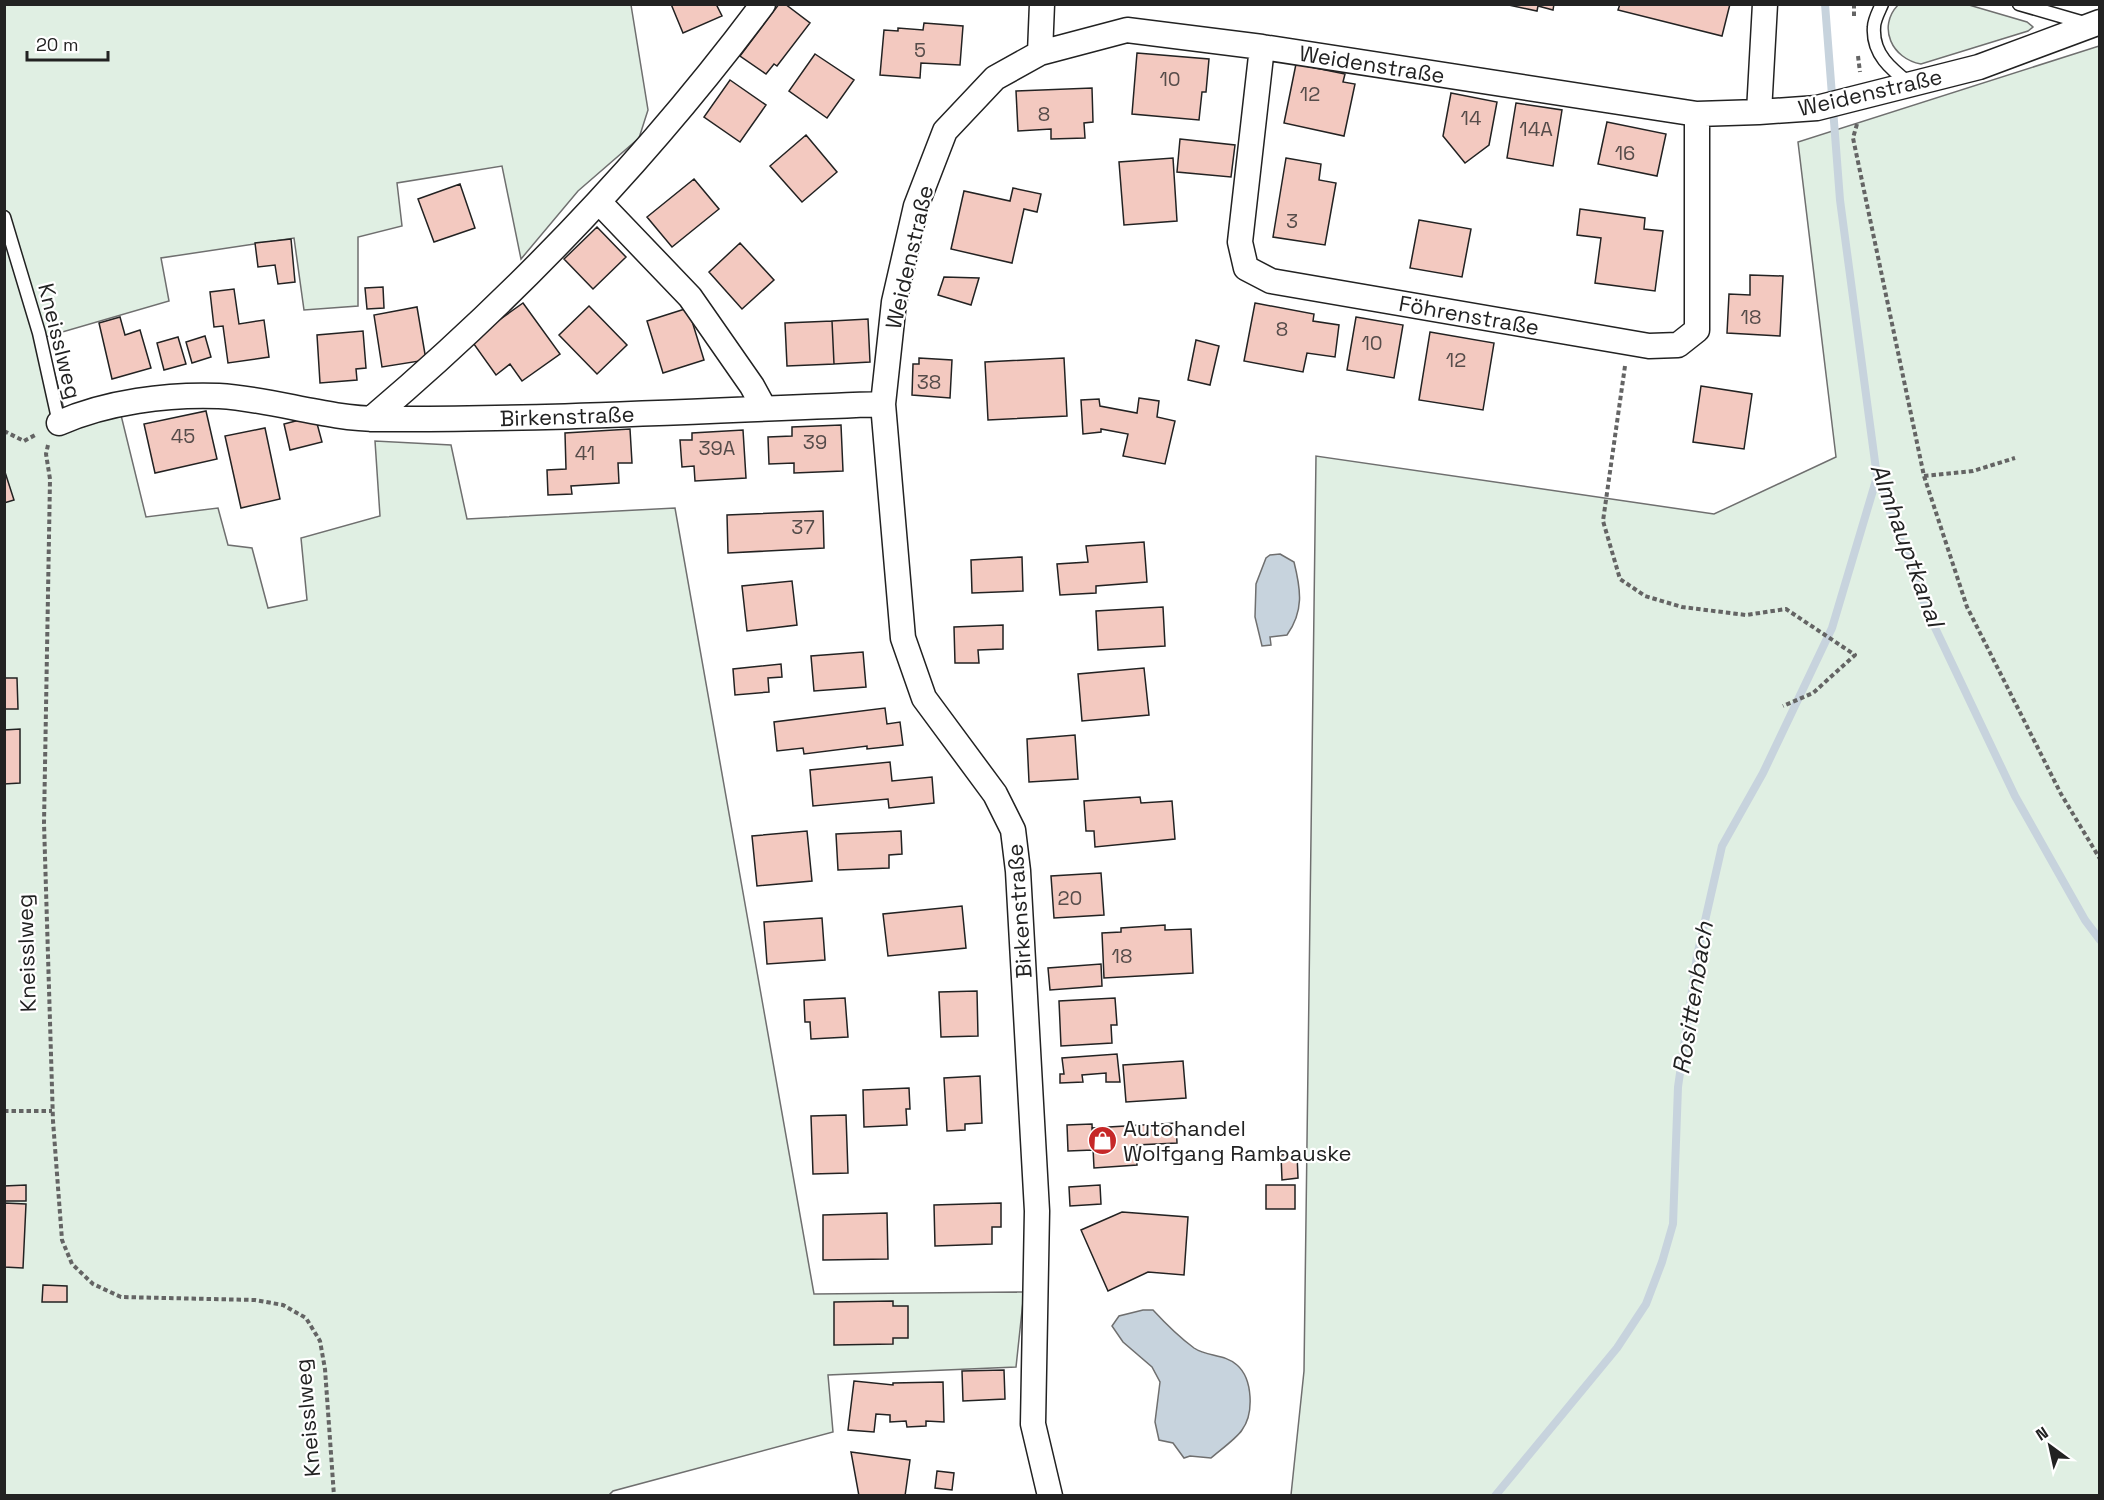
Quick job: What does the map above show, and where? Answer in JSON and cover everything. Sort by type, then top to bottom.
[{"type":"street","points":[[371,419],[428,371],[479,323],[600,203],[711,74],[764,4]]},
{"type":"street","points":[[1040,53],[1042,4]]},
{"type":"street","points":[[1759,112],[1765,4]]},
{"type":"street","name":"Weidenstraße","points":[[883,404],[894,302],[916,206],[945,131],[995,78],[1040,53],[1127,30],[1262,48],[1697,114],[1817,108],[1979,67],[2096,24]]},
{"type":"street","name":"Föhrenstraße","points":[[1262,48],[1240,242],[1246,268],[1271,281],[1649,346],[1678,345],[1696,330],[1697,114]]},
{"type":"street","points":[[600,203],[690,297],[752,386],[764,408]]},
{"type":"street","name":"Birkenstraße","points":[[59,423],[82,412],[120,404],[172,398],[220,396],[371,419],[468,420],[883,404],[903,638],[924,698],[995,794],[1012,830],[1018,871],[1037,1211],[1033,1424],[1050,1496]]},
{"type":"lane","points":[[1882,4],[1874,26],[1877,46],[1885,65],[1910,84]]},
{"type":"lane","points":[[2019,4],[2096,24]]},
{"type":"lane","name":"Kneisslweg","points":[[4,217],[39,333],[59,423]]},
{"type":"path","points":[[1857,98],[1862,104],[1853,138],[1924,476],[1967,607],[2061,794],[2100,859]]},
{"type":"path","points":[[1629,342],[1603,521],[1620,579],[1646,596],[1682,607],[1746,615],[1786,609],[1855,655],[1813,693],[1783,706]]},
{"type":"path","points":[[4,430],[24,441],[59,423]]},
{"type":"path","name":"Kneisslweg","points":[[59,423],[49,439],[46,454],[50,479],[44,824],[52,1111],[62,1240],[72,1264],[93,1284],[121,1297],[264,1302],[283,1305],[306,1318],[320,1341],[325,1369],[334,1496]]},
{"type":"path","points":[[1924,476],[1974,471],[2015,458]]},
{"type":"path","points":[[4,1111],[52,1111]]},
{"type":"green space","points":[[5,5],[631,5],[648,110],[639,138],[578,191],[521,259],[502,166],[397,183],[402,226],[358,237],[358,306],[304,310],[294,238],[161,258],[169,301],[45,337],[64,409],[120,411],[146,517],[218,508],[228,545],[252,548],[268,608],[307,600],[301,538],[380,516],[375,441],[451,445],[467,519],[675,508],[814,1294],[1024,1292],[1016,1367],[828,1375],[833,1432],[613,1491],[609,1495],[5,1496]]},
{"type":"green space","points":[[1898,5],[1969,5],[2027,22],[2033,27],[2028,31],[1921,64],[1902,56],[1891,41],[1888,32],[1889,23]]},
{"type":"green space","points":[[2099,46],[2099,1495],[1291,1495],[1304,1371],[1316,456],[1714,514],[1836,457],[1798,142]]},
{"type":"shaded area","points":[[1280,554],[1294,562],[1300,600],[1299,609],[1287,635],[1270,637],[1271,645],[1262,646],[1255,617],[1256,584],[1266,558]]},
{"type":"shaded area","points":[[1153,1310],[1194,1348],[1232,1361],[1246,1379],[1250,1406],[1246,1423],[1236,1437],[1211,1458],[1190,1456],[1184,1458],[1173,1443],[1159,1440],[1155,1422],[1160,1382],[1152,1367],[1123,1342],[1112,1326],[1119,1316]]},
{"type":"building","points":[[671,4],[716,4],[722,16],[683,33]]},
{"type":"building","points":[[779,4],[785,4],[810,23],[777,66],[774,64],[766,74],[740,56]]},
{"type":"building","points":[[1504,4],[1554,4],[1553,10],[1538,6],[1537,11]]},
{"type":"building","points":[[1620,4],[1730,4],[1722,36],[1618,10]]},
{"type":"building","points":[[924,23],[963,26],[960,65],[921,63],[920,78],[880,75],[884,30],[898,31],[898,28],[923,30]]},
{"type":"building","points":[[1137,53],[1209,59],[1206,92],[1202,92],[1199,120],[1132,114]]},
{"type":"building","points":[[815,54],[854,80],[827,118],[789,91]]},
{"type":"building","points":[[1296,64],[1345,74],[1343,82],[1355,84],[1344,136],[1284,123]]},
{"type":"building","points":[[730,80],[766,105],[740,142],[704,117]]},
{"type":"building","points":[[1092,88],[1093,122],[1084,123],[1085,138],[1051,139],[1051,129],[1018,131],[1016,91]]},
{"type":"building","points":[[1451,93],[1497,102],[1489,145],[1465,163],[1443,136]]},
{"type":"building","points":[[1516,103],[1562,110],[1553,166],[1507,158]]},
{"type":"building","points":[[1607,122],[1666,134],[1657,176],[1598,164]]},
{"type":"building","points":[[806,135],[837,172],[802,202],[770,166]]},
{"type":"building","points":[[1180,139],[1235,145],[1231,177],[1177,172]]},
{"type":"building","points":[[1173,158],[1177,221],[1124,225],[1119,162]]},
{"type":"building","points":[[1286,158],[1321,164],[1319,180],[1336,183],[1325,245],[1273,237]]},
{"type":"building","points":[[694,179],[719,209],[672,247],[647,217]]},
{"type":"building","points":[[460,184],[475,228],[434,242],[418,199]]},
{"type":"building","points":[[1013,188],[1041,194],[1037,212],[1024,209],[1012,263],[951,249],[964,191],[1010,201]]},
{"type":"building","points":[[1580,209],[1645,218],[1644,229],[1663,231],[1655,291],[1595,283],[1601,238],[1577,235]]},
{"type":"building","points":[[1419,220],[1471,229],[1462,277],[1410,268]]},
{"type":"building","points":[[597,227],[626,257],[593,289],[564,259]]},
{"type":"building","points":[[291,239],[295,282],[278,284],[275,265],[258,267],[255,243]]},
{"type":"building","points":[[740,243],[774,280],[742,309],[709,272]]},
{"type":"building","points":[[1750,275],[1783,276],[1780,336],[1727,333],[1729,294],[1750,295]]},
{"type":"building","points":[[944,277],[979,278],[971,305],[938,295]]},
{"type":"building","points":[[383,287],[384,308],[367,309],[365,288]]},
{"type":"building","points":[[234,289],[239,324],[264,320],[269,357],[228,363],[223,326],[214,327],[210,292]]},
{"type":"building","points":[[523,303],[560,354],[522,381],[510,364],[496,375],[471,340]]},
{"type":"building","points":[[1255,303],[1314,314],[1313,321],[1339,325],[1335,357],[1307,353],[1303,372],[1244,361]]},
{"type":"building","points":[[589,306],[627,345],[597,374],[559,335]]},
{"type":"building","points":[[417,307],[426,360],[382,367],[374,315]]},
{"type":"building","points":[[688,308],[704,360],[663,373],[647,321]]},
{"type":"building","points":[[120,317],[125,335],[140,330],[151,368],[112,379],[99,323]]},
{"type":"building","points":[[1356,317],[1403,325],[1394,378],[1347,370]]},
{"type":"building","points":[[868,319],[870,362],[834,364],[832,321]]},
{"type":"building","points":[[832,321],[834,364],[787,366],[785,323]]},
{"type":"building","points":[[363,331],[366,368],[356,369],[357,380],[320,383],[317,335]]},
{"type":"building","points":[[1430,332],[1494,343],[1483,410],[1419,400]]},
{"type":"building","points":[[205,336],[211,357],[192,363],[186,342]]},
{"type":"building","points":[[178,337],[186,364],[164,370],[157,343]]},
{"type":"building","points":[[1196,340],[1219,346],[1210,385],[1188,380]]},
{"type":"building","points":[[919,358],[952,360],[950,398],[912,395],[913,364],[919,364]]},
{"type":"building","points":[[1064,358],[1067,416],[988,420],[985,362]]},
{"type":"building","points":[[1701,386],[1752,394],[1744,449],[1693,442]]},
{"type":"building","points":[[1139,398],[1159,401],[1157,417],[1175,421],[1165,464],[1123,456],[1128,434],[1101,429],[1101,432],[1083,434],[1081,400],[1099,399],[1100,406],[1137,413]]},
{"type":"building","points":[[206,411],[217,459],[155,473],[144,424]]},
{"type":"building","points":[[315,416],[322,442],[290,450],[284,424]]},
{"type":"building","points":[[841,425],[843,471],[794,473],[794,463],[769,464],[768,437],[792,436],[792,427]]},
{"type":"building","points":[[265,428],[280,499],[241,508],[225,436]]},
{"type":"building","points":[[630,429],[632,463],[618,463],[619,483],[571,486],[572,494],[548,495],[547,470],[566,469],[565,433]]},
{"type":"building","points":[[743,430],[746,478],[695,481],[694,466],[682,467],[680,440],[692,440],[692,433]]},
{"type":"building","points":[[4,469],[14,500],[4,503]]},
{"type":"building","points":[[823,511],[824,548],[728,553],[727,515]]},
{"type":"building","points":[[1144,542],[1147,582],[1096,586],[1096,593],[1060,595],[1057,564],[1088,562],[1086,546]]},
{"type":"building","points":[[1022,557],[1023,591],[972,593],[971,560]]},
{"type":"building","points":[[792,581],[797,625],[747,631],[742,586]]},
{"type":"building","points":[[1163,607],[1165,646],[1098,650],[1096,611]]},
{"type":"building","points":[[1003,625],[1003,649],[978,650],[979,663],[955,663],[954,627]]},
{"type":"building","points":[[863,652],[866,687],[814,691],[811,656]]},
{"type":"building","points":[[781,664],[782,677],[768,678],[769,692],[735,695],[733,669]]},
{"type":"building","points":[[1144,668],[1149,715],[1082,721],[1078,674]]},
{"type":"building","points":[[4,678],[17,678],[18,709],[4,709]]},
{"type":"building","points":[[885,708],[887,724],[900,722],[903,745],[867,749],[867,746],[804,754],[803,748],[777,751],[774,722]]},
{"type":"building","points":[[20,729],[20,783],[4,784],[4,730]]},
{"type":"building","points":[[1075,735],[1078,779],[1029,782],[1027,739]]},
{"type":"building","points":[[890,762],[892,781],[932,777],[934,803],[889,808],[888,799],[813,806],[810,770]]},
{"type":"building","points":[[1140,797],[1141,803],[1172,801],[1175,839],[1095,847],[1094,831],[1086,831],[1084,801]]},
{"type":"building","points":[[807,831],[812,881],[757,886],[752,836]]},
{"type":"building","points":[[901,831],[902,854],[889,855],[889,868],[838,870],[836,834]]},
{"type":"building","points":[[1101,873],[1104,915],[1054,918],[1051,876]]},
{"type":"building","points":[[962,906],[966,948],[888,956],[883,914]]},
{"type":"building","points":[[822,918],[825,960],[767,964],[764,922]]},
{"type":"building","points":[[1165,925],[1165,930],[1191,929],[1193,973],[1104,978],[1102,933],[1121,932],[1121,928]]},
{"type":"building","points":[[1101,964],[1102,986],[1050,990],[1048,968]]},
{"type":"building","points":[[977,991],[978,1036],[941,1037],[939,992]]},
{"type":"building","points":[[845,998],[848,1037],[811,1039],[810,1022],[805,1022],[804,1000]]},
{"type":"building","points":[[1115,998],[1117,1025],[1111,1025],[1112,1043],[1061,1046],[1059,1001]]},
{"type":"building","points":[[1117,1054],[1120,1082],[1106,1082],[1106,1073],[1082,1075],[1083,1082],[1060,1083],[1060,1074],[1064,1074],[1062,1058]]},
{"type":"building","points":[[1183,1061],[1186,1098],[1126,1102],[1123,1065]]},
{"type":"building","points":[[980,1076],[982,1123],[965,1124],[965,1130],[947,1131],[944,1078]]},
{"type":"building","points":[[909,1088],[910,1109],[906,1109],[907,1125],[864,1127],[863,1090]]},
{"type":"building","points":[[846,1115],[848,1173],[813,1174],[811,1116]]},
{"type":"building","points":[[1176,1123],[1177,1143],[1136,1145],[1137,1165],[1094,1168],[1092,1128]]},
{"type":"building","points":[[1092,1124],[1093,1150],[1068,1151],[1067,1125]]},
{"type":"building","points":[[1297,1154],[1298,1178],[1282,1180],[1281,1155]]},
{"type":"building","points":[[26,1185],[26,1201],[4,1201],[4,1186]]},
{"type":"building","points":[[1100,1185],[1101,1204],[1070,1206],[1069,1187]]},
{"type":"building","points":[[1266,1185],[1295,1185],[1295,1209],[1266,1209]]},
{"type":"building","points":[[4,1203],[26,1204],[23,1268],[4,1267]]},
{"type":"building","points":[[1001,1203],[1001,1227],[992,1227],[992,1244],[935,1246],[934,1205]]},
{"type":"building","points":[[1122,1212],[1188,1217],[1184,1275],[1148,1272],[1108,1291],[1081,1230]]},
{"type":"building","points":[[887,1213],[888,1259],[823,1260],[823,1215]]},
{"type":"building","points":[[43,1285],[67,1286],[67,1302],[42,1302]]},
{"type":"building","points":[[893,1301],[893,1306],[908,1306],[908,1338],[893,1338],[893,1344],[834,1345],[834,1302]]},
{"type":"building","points":[[1004,1370],[1005,1399],[963,1401],[962,1371]]},
{"type":"building","points":[[854,1381],[893,1385],[893,1383],[943,1382],[944,1422],[926,1421],[926,1426],[907,1427],[906,1421],[890,1422],[890,1415],[876,1414],[874,1432],[848,1430]]},
{"type":"building","points":[[851,1452],[910,1460],[905,1496],[859,1496]]},
{"type":"building","points":[[937,1471],[954,1473],[952,1490],[935,1488]]},
{"type":"building","points":[[677,1495],[677,1496],[620,1496]]},
{"type":"waterway","name":"Almhauptkanal","points":[[1825,4],[1840,200],[1877,477],[1928,613],[2015,796],[2085,920],[2100,940]]},
{"type":"waterway","name":"Rosittenbach","points":[[1495,1496],[1617,1348],[1646,1304],[1662,1262],[1673,1224],[1678,1087],[1697,956],[1722,846],[1763,773],[1832,628],[1877,477]]},
{"type":"place","name":"Autohandel Wolfgang Rambauske","points":[[1102,1141]]}]
